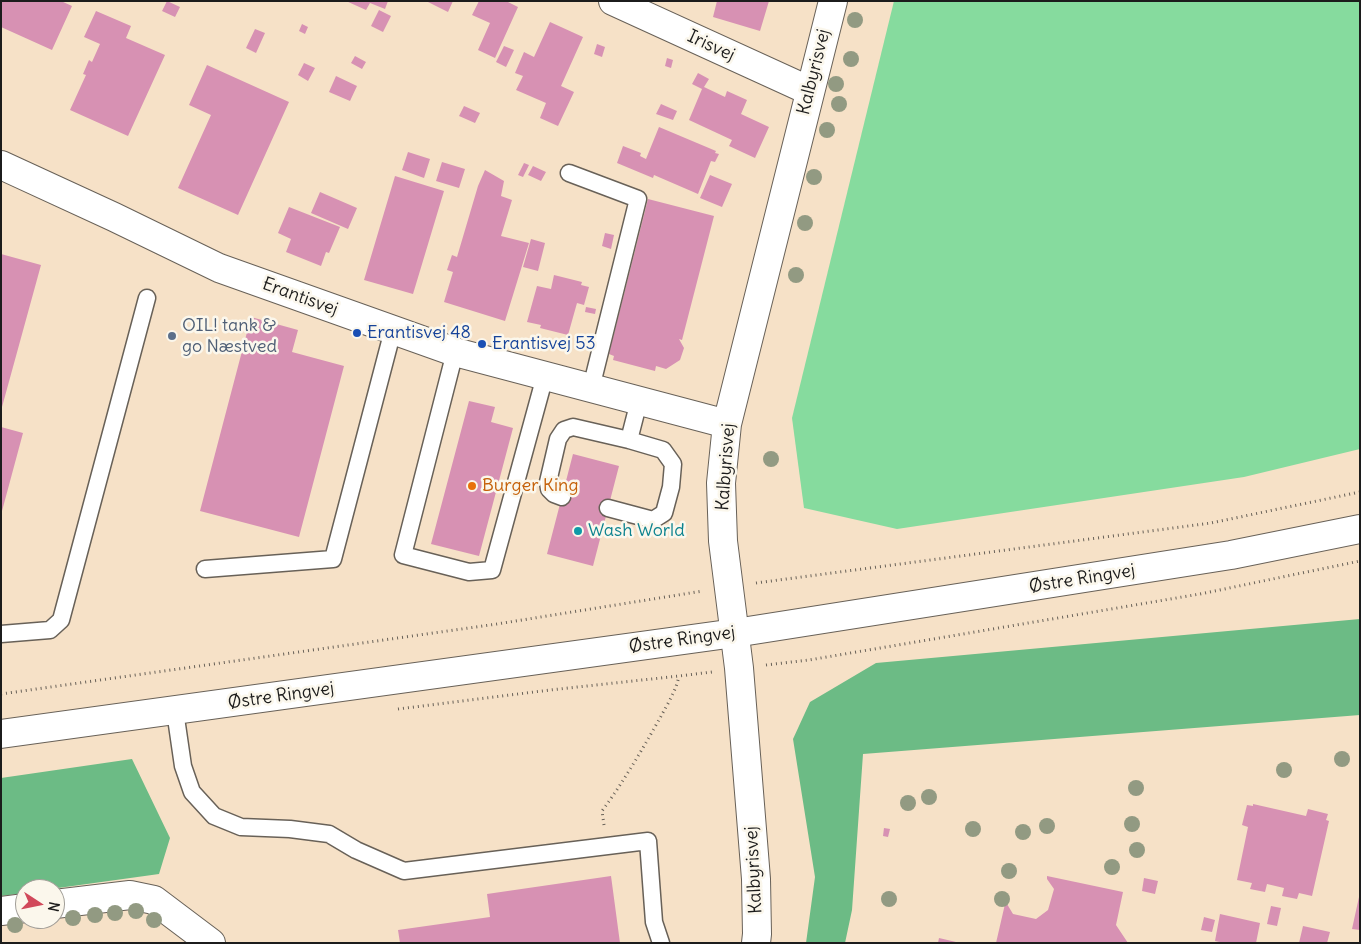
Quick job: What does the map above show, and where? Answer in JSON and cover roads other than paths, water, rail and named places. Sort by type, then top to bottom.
[{"type":"street","name":"Irisvej","points":[[613,1],[810,91]]},
{"type":"street","name":"Kalbyrisvej","points":[[756,943],[756,879],[740,668],[723,541],[721,483],[727,424],[832,1]]},
{"type":"street","name":"Erantisvej","points":[[1,165],[219,268],[455,352],[727,424]]},
{"type":"street","name":"Østre Ringvej","points":[[1,734],[735,632],[1222,557],[1360,529]]},
{"type":"street","points":[[65,903],[130,894],[154,900],[211,943]]},
{"type":"street","points":[[1,911],[15,909]]},
{"type":"lane","points":[[569,173],[638,199],[591,388]]},
{"type":"lane","points":[[1,634],[50,630],[61,620],[147,298]]},
{"type":"lane","points":[[204,569],[333,559],[393,330]]},
{"type":"lane","points":[[455,352],[404,555],[469,572],[492,570],[545,376]]},
{"type":"lane","points":[[629,440],[639,401]]},
{"type":"lane","points":[[562,497],[554,494],[549,489],[548,482],[558,439],[564,430],[573,427],[663,450],[673,464],[671,487],[664,514],[653,520],[608,508]]},
{"type":"lane","points":[[175,710],[183,766],[192,792],[214,816],[241,827],[290,829],[328,834],[356,850],[404,871],[648,841],[654,922],[661,943]]},
{"type":"place","name":"Erantisvej 48","points":[[357,333]]},
{"type":"place","name":"OIL! tank & go Næstved","points":[[172,336]]},
{"type":"place","name":"Erantisvej 53","points":[[482,344]]},
{"type":"place","name":"Burger King","points":[[472,486]]},
{"type":"place","name":"Wash World","points":[[578,531]]}]
